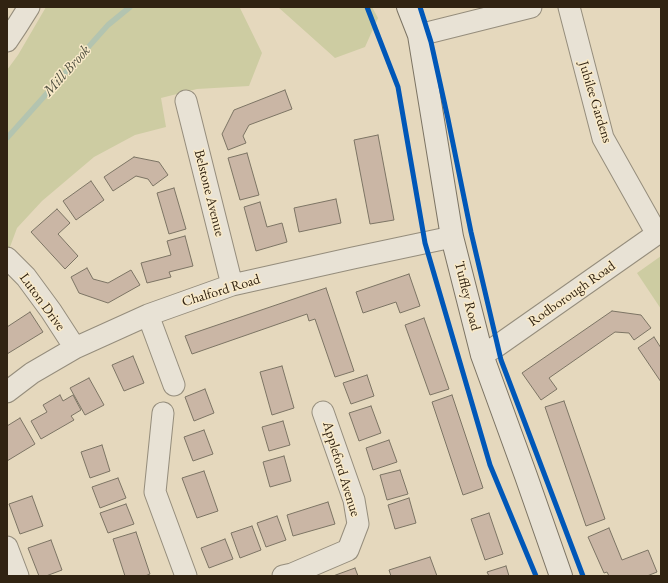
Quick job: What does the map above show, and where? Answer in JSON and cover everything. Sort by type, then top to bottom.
[{"type":"street","points":[[7,41],[29,7]]},
{"type":"street","name":"Tuffley Road","points":[[408,7],[419,35],[452,237],[482,355],[561,576]]},
{"type":"street","points":[[419,35],[531,7]]},
{"type":"street","name":"Jubilee Gardens","points":[[569,7],[603,138],[659,232]]},
{"type":"street","name":"Belstone Avenue","points":[[186,101],[232,285]]},
{"type":"street","name":"Rodborough Road","points":[[482,355],[659,232]]},
{"type":"street","name":"Chalford Road","points":[[7,392],[32,373],[75,348],[148,315],[232,285],[452,237]]},
{"type":"street","name":"Luton Drive","points":[[7,258],[26,278],[51,311],[75,348]]},
{"type":"street","points":[[148,315],[174,385]]},
{"type":"street","name":"Appleford Avenue","points":[[289,575],[348,550],[358,524],[354,500],[323,412]]},
{"type":"street","points":[[163,413],[155,492],[186,576]]},
{"type":"street","points":[[7,547],[18,576]]},
{"type":"green space","points":[[46,7],[240,7],[262,53],[249,86],[197,89],[161,98],[166,127],[135,135],[94,157],[42,201],[17,228],[7,255],[7,70],[18,55]]},
{"type":"green space","points":[[278,7],[372,7],[378,18],[365,47],[335,58]]},
{"type":"green space","points":[[661,256],[661,309],[637,273]]},
{"type":"building","points":[[285,90],[292,109],[249,125],[243,136],[246,143],[228,150],[222,134],[234,110]]},
{"type":"building","points":[[378,135],[394,220],[370,224],[354,140]]},
{"type":"building","points":[[247,153],[259,195],[240,200],[228,158]]},
{"type":"building","points":[[134,157],[159,162],[168,175],[153,186],[148,179],[136,176],[113,191],[104,177]]},
{"type":"building","points":[[91,181],[104,200],[76,220],[63,201]]},
{"type":"building","points":[[174,188],[186,229],[169,234],[157,193]]},
{"type":"building","points":[[336,199],[341,223],[299,232],[294,208]]},
{"type":"building","points":[[260,202],[267,227],[282,223],[287,242],[256,251],[244,207]]},
{"type":"building","points":[[57,209],[70,223],[58,234],[78,256],[65,269],[31,232]]},
{"type":"building","points":[[185,236],[193,266],[169,272],[171,277],[147,283],[141,263],[171,255],[167,241]]},
{"type":"building","points":[[87,268],[93,279],[108,283],[131,270],[140,285],[108,303],[79,293],[71,277]]},
{"type":"building","points":[[409,274],[420,306],[400,313],[396,302],[363,313],[356,292]]},
{"type":"building","points":[[326,288],[354,371],[335,377],[315,319],[309,321],[307,314],[192,354],[185,336]]},
{"type":"building","points":[[612,311],[641,315],[651,328],[634,340],[629,333],[615,332],[549,378],[557,389],[541,400],[522,373]]},
{"type":"building","points":[[30,312],[43,332],[7,354],[7,327]]},
{"type":"building","points":[[424,318],[449,389],[430,395],[405,325]]},
{"type":"building","points":[[654,337],[661,348],[661,382],[638,348]]},
{"type":"building","points":[[133,356],[144,383],[124,391],[112,365]]},
{"type":"building","points":[[282,366],[294,408],[272,415],[260,372]]},
{"type":"building","points":[[367,375],[374,396],[351,404],[343,383]]},
{"type":"building","points":[[89,378],[104,405],[85,415],[70,388]]},
{"type":"building","points":[[205,389],[214,413],[194,421],[185,397]]},
{"type":"building","points":[[60,395],[63,401],[73,395],[81,410],[71,416],[74,420],[41,439],[31,421],[47,412],[43,405]]},
{"type":"building","points":[[452,395],[483,488],[463,495],[432,402]]},
{"type":"building","points":[[564,401],[605,519],[586,526],[545,407]]},
{"type":"building","points":[[371,406],[381,433],[359,441],[349,413]]},
{"type":"building","points":[[20,418],[35,444],[7,461],[7,426]]},
{"type":"building","points":[[283,421],[290,445],[269,451],[262,427]]},
{"type":"building","points":[[204,430],[213,454],[193,461],[184,437]]},
{"type":"building","points":[[389,440],[397,462],[373,470],[366,448]]},
{"type":"building","points":[[102,445],[110,471],[90,478],[81,452]]},
{"type":"building","points":[[284,456],[291,481],[270,487],[263,462]]},
{"type":"building","points":[[400,470],[408,494],[387,500],[380,475]]},
{"type":"building","points":[[204,471],[218,511],[197,518],[182,478]]},
{"type":"building","points":[[118,478],[126,498],[100,508],[92,487]]},
{"type":"building","points":[[32,496],[43,526],[20,534],[9,504]]},
{"type":"building","points":[[409,498],[416,523],[395,529],[388,505]]},
{"type":"building","points":[[328,502],[335,524],[293,536],[287,515]]},
{"type":"building","points":[[126,504],[134,524],[108,533],[100,513]]},
{"type":"building","points":[[489,513],[503,554],[485,560],[471,519]]},
{"type":"building","points":[[277,516],[286,540],[266,547],[257,523]]},
{"type":"building","points":[[252,526],[261,550],[240,558],[231,533]]},
{"type":"building","points":[[609,528],[622,560],[648,550],[657,572],[647,576],[609,576],[607,572],[604,573],[588,537]]},
{"type":"building","points":[[136,532],[150,574],[145,576],[125,576],[113,539]]},
{"type":"building","points":[[225,539],[233,559],[209,568],[201,548]]},
{"type":"building","points":[[51,540],[62,570],[46,576],[39,576],[28,548]]},
{"type":"building","points":[[430,557],[437,576],[391,576],[389,570]]},
{"type":"building","points":[[506,566],[509,576],[489,576],[487,572]]},
{"type":"building","points":[[355,568],[358,576],[333,576]]},
{"type":"waterway","name":"Mill Brook","points":[[7,138],[108,25],[130,7]]},
{"type":"cycle path","points":[[367,7],[398,87],[425,243],[490,465],[536,576]]},
{"type":"cycle path","points":[[420,7],[431,42],[471,232],[501,360],[583,576]]}]
